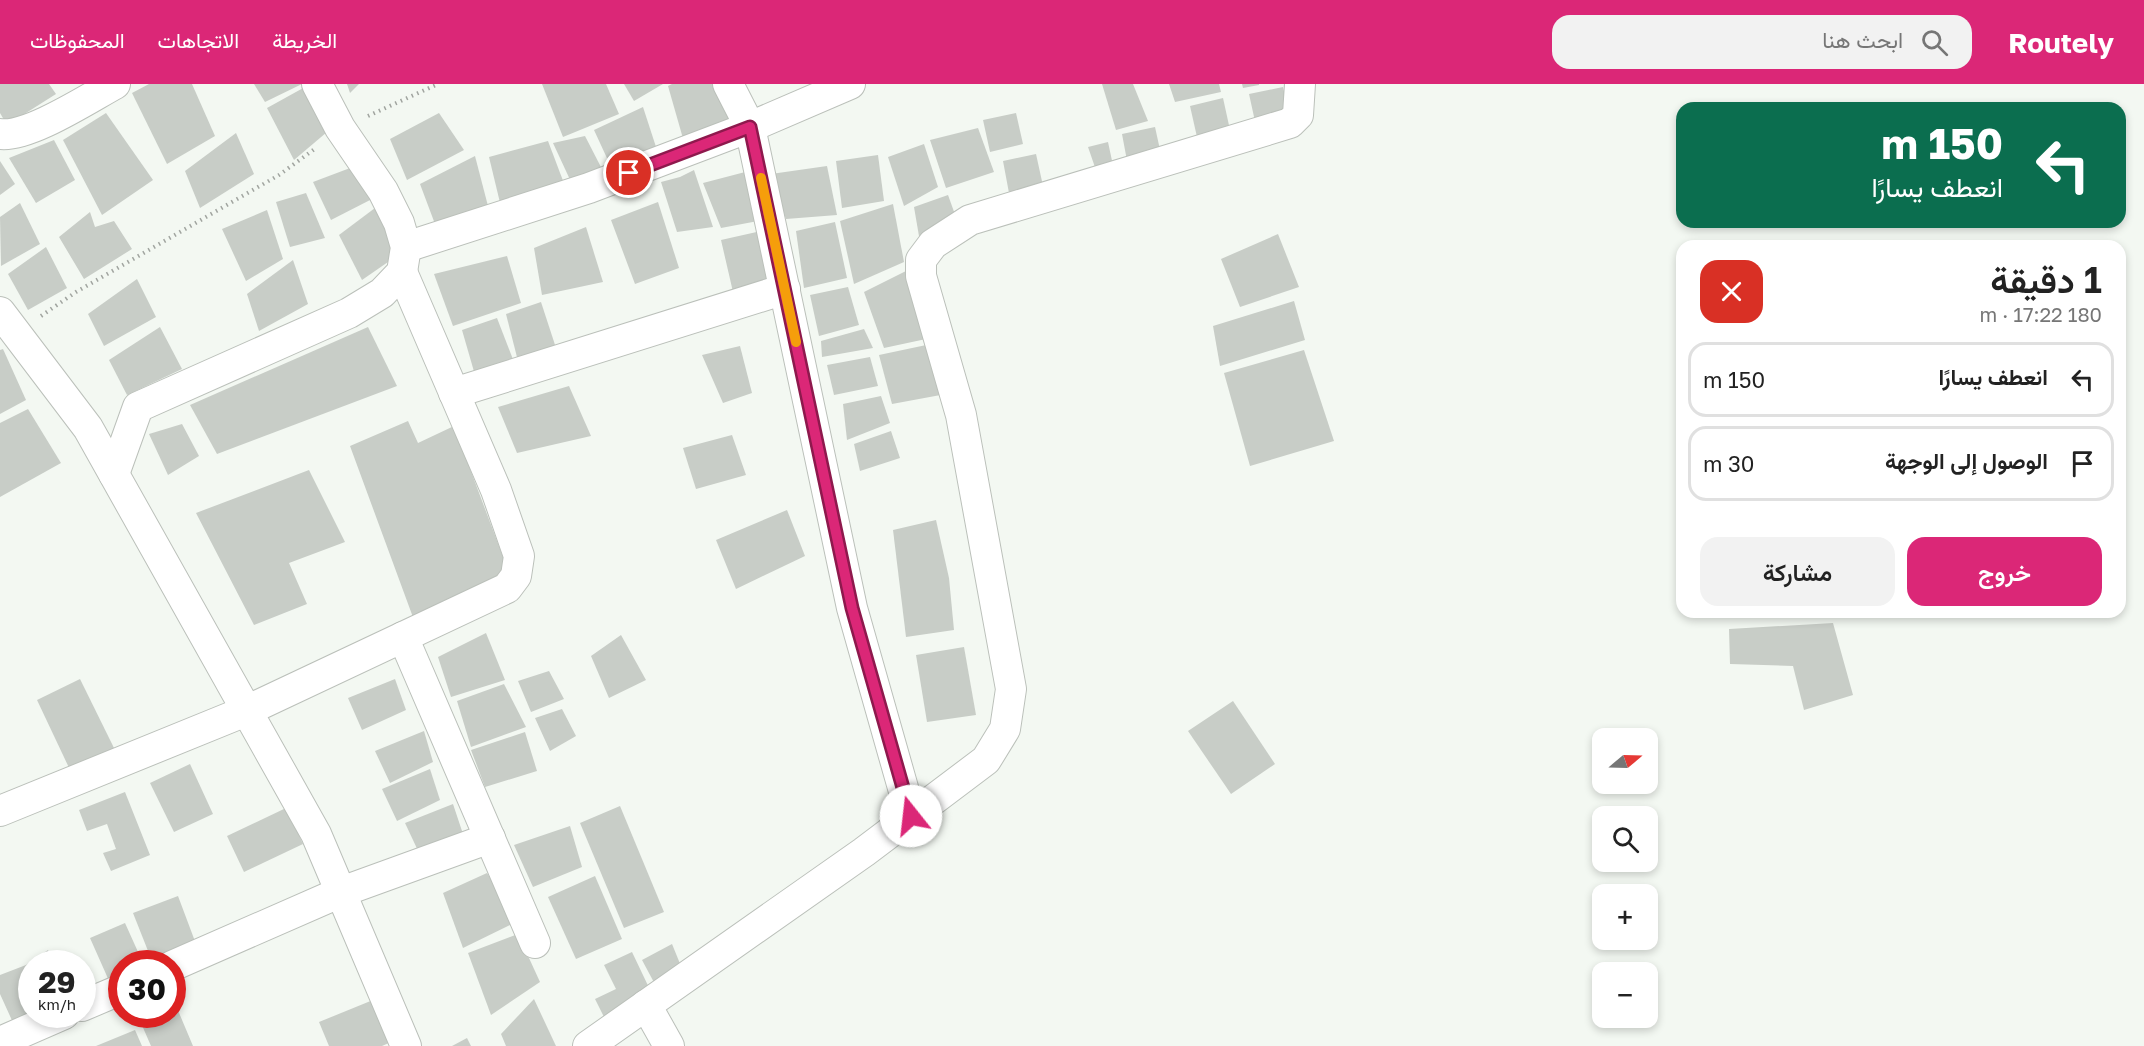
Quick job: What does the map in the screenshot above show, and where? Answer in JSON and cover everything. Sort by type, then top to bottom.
[{"type":"street","points":[[0,134],[11,136],[30,129],[115,84]]},
{"type":"street","points":[[0,811],[246,711],[507,588],[516,576],[519,556],[404,260],[399,224],[383,191],[340,128],[317,84]]},
{"type":"street","points":[[728,84],[750,127],[852,608],[911,816]]},
{"type":"street","points":[[114,474],[138,407],[349,313],[382,293],[404,260],[750,127],[850,84]]},
{"type":"street","points":[[588,1046],[864,852],[986,760],[1005,729],[1011,689],[961,415],[921,276],[921,260],[933,244],[970,220],[1290,123],[1298,115],[1300,84]]},
{"type":"street","points":[[454,393],[785,289]]},
{"type":"street","points":[[8,322],[88,428],[316,834],[406,1046]]},
{"type":"street","points":[[403,637],[535,943]]},
{"type":"street","points":[[186,960],[341,892],[490,838]]},
{"type":"street","points":[[646,1005],[669,1046]]},
{"type":"street","points":[[0,1042],[32,1028]]},
{"type":"path","points":[[8,322],[76,292],[279,175],[340,128],[438,84]]},
{"type":"building","points":[[0,84],[49,84],[56,94],[7,125],[0,113]]},
{"type":"building","points":[[149,84],[192,84],[215,136],[167,164],[132,93]]},
{"type":"building","points":[[254,84],[302,84],[265,102]]},
{"type":"building","points":[[347,84],[359,84],[350,93]]},
{"type":"building","points":[[542,84],[606,84],[619,114],[563,137]]},
{"type":"building","points":[[624,84],[663,84],[634,101]]},
{"type":"building","points":[[672,84],[714,84],[734,120],[684,142],[668,86]]},
{"type":"building","points":[[1102,84],[1133,84],[1148,121],[1116,130]]},
{"type":"building","points":[[1169,84],[1219,84],[1221,92],[1175,102]]},
{"type":"building","points":[[1242,84],[1259,84],[1259,85],[1243,88]]},
{"type":"building","points":[[305,87],[327,132],[294,160],[267,108]]},
{"type":"building","points":[[1283,87],[1290,118],[1256,126],[1249,94]]},
{"type":"building","points":[[1223,98],[1230,130],[1197,137],[1190,106]]},
{"type":"building","points":[[643,107],[657,150],[612,169],[594,130]]},
{"type":"building","points":[[106,113],[153,180],[102,215],[63,140]]},
{"type":"building","points":[[439,113],[464,150],[407,180],[390,139]]},
{"type":"building","points":[[1016,113],[1023,144],[990,152],[983,120]]},
{"type":"building","points":[[1155,127],[1162,159],[1128,166],[1122,134]]},
{"type":"building","points":[[978,128],[994,172],[946,188],[930,140]]},
{"type":"building","points":[[236,133],[254,174],[200,208],[185,171]]},
{"type":"building","points":[[585,136],[604,173],[572,184],[553,143]]},
{"type":"building","points":[[54,140],[75,180],[36,203],[9,158]]},
{"type":"building","points":[[548,141],[565,186],[502,211],[489,157]]},
{"type":"building","points":[[1108,142],[1114,170],[1098,176],[1088,147]]},
{"type":"building","points":[[924,144],[938,187],[904,206],[888,157]]},
{"type":"building","points":[[1036,154],[1043,186],[1009,193],[1003,161]]},
{"type":"building","points":[[878,155],[884,201],[842,208],[836,161]]},
{"type":"building","points":[[475,156],[488,206],[435,224],[420,184]]},
{"type":"building","points":[[0,161],[15,184],[0,195]]},
{"type":"building","points":[[358,165],[374,198],[331,220],[313,182]]},
{"type":"building","points":[[827,166],[837,215],[786,219],[771,174]]},
{"type":"building","points":[[694,170],[713,227],[677,232],[661,182]]},
{"type":"building","points":[[749,171],[758,221],[721,228],[703,183]]},
{"type":"building","points":[[306,193],[325,238],[290,247],[276,202]]},
{"type":"building","points":[[948,195],[957,220],[920,242],[914,207]]},
{"type":"building","points":[[658,202],[679,268],[635,284],[611,220]]},
{"type":"building","points":[[20,203],[40,244],[1,266],[0,217]]},
{"type":"building","points":[[893,204],[904,262],[854,284],[840,221]]},
{"type":"building","points":[[375,208],[401,253],[362,280],[339,235]]},
{"type":"building","points":[[267,210],[283,259],[246,281],[222,229]]},
{"type":"building","points":[[90,212],[95,227],[114,221],[132,249],[84,279],[59,237]]},
{"type":"building","points":[[835,222],[847,278],[804,288],[796,231]]},
{"type":"building","points":[[586,227],[603,282],[542,295],[534,248]]},
{"type":"building","points":[[761,231],[772,278],[733,292],[721,240]]},
{"type":"building","points":[[1278,234],[1299,287],[1240,307],[1221,259]]},
{"type":"building","points":[[46,247],[67,288],[28,310],[8,274]]},
{"type":"building","points":[[507,256],[521,303],[453,326],[434,274]]},
{"type":"building","points":[[293,260],[308,304],[259,331],[247,294]]},
{"type":"building","points":[[910,269],[926,339],[884,348],[864,292]]},
{"type":"building","points":[[137,279],[156,317],[104,346],[88,314]]},
{"type":"building","points":[[848,287],[859,325],[819,336],[810,295]]},
{"type":"building","points":[[1294,301],[1305,340],[1220,366],[1213,326]]},
{"type":"building","points":[[541,302],[557,351],[520,369],[506,314]]},
{"type":"building","points":[[497,318],[514,362],[475,375],[462,330]]},
{"type":"building","points":[[160,327],[182,369],[127,395],[109,360]]},
{"type":"building","points":[[368,327],[397,386],[217,454],[190,405]]},
{"type":"building","points":[[864,329],[873,348],[822,357],[821,341]]},
{"type":"building","points":[[931,344],[946,394],[892,404],[879,355]]},
{"type":"building","points":[[740,346],[752,393],[723,403],[702,355]]},
{"type":"building","points":[[3,349],[26,400],[0,414],[0,350]]},
{"type":"building","points":[[1304,350],[1334,441],[1250,466],[1224,373]]},
{"type":"building","points":[[870,357],[878,386],[834,395],[827,365]]},
{"type":"building","points":[[569,386],[591,436],[517,453],[498,407]]},
{"type":"building","points":[[881,396],[890,423],[847,440],[843,404]]},
{"type":"building","points":[[28,409],[61,463],[0,497],[0,423]]},
{"type":"building","points":[[408,421],[418,443],[454,426],[509,573],[414,620],[350,446]]},
{"type":"building","points":[[182,424],[199,456],[168,475],[149,434]]},
{"type":"building","points":[[891,431],[900,458],[860,471],[854,444]]},
{"type":"building","points":[[732,435],[746,475],[696,489],[683,448]]},
{"type":"building","points":[[309,470],[345,542],[289,563],[307,604],[254,625],[196,513]]},
{"type":"building","points":[[787,510],[805,556],[736,589],[716,540]]},
{"type":"building","points":[[936,520],[949,578],[954,630],[906,637],[893,530]]},
{"type":"building","points":[[1833,623],[1853,695],[1804,710],[1793,666],[1730,664],[1729,629]]},
{"type":"building","points":[[486,633],[505,680],[451,697],[438,657]]},
{"type":"building","points":[[621,635],[646,680],[609,698],[591,656]]},
{"type":"building","points":[[964,647],[976,715],[927,722],[916,655]]},
{"type":"building","points":[[549,671],[564,699],[531,712],[518,681]]},
{"type":"building","points":[[80,679],[115,750],[71,772],[37,700]]},
{"type":"building","points":[[395,679],[406,710],[362,730],[348,698]]},
{"type":"building","points":[[504,684],[526,727],[471,747],[457,701]]},
{"type":"building","points":[[1233,701],[1275,764],[1231,794],[1188,731]]},
{"type":"building","points":[[562,709],[576,736],[550,751],[535,718]]},
{"type":"building","points":[[424,731],[433,762],[390,783],[375,751]]},
{"type":"building","points":[[525,732],[537,771],[485,787],[471,750]]},
{"type":"building","points":[[190,764],[213,814],[174,832],[150,783]]},
{"type":"building","points":[[430,769],[440,800],[397,821],[382,789]]},
{"type":"building","points":[[125,792],[150,855],[111,871],[103,853],[116,849],[107,824],[87,831],[79,810]]},
{"type":"building","points":[[453,804],[463,834],[420,855],[405,823]]},
{"type":"building","points":[[620,806],[664,912],[624,928],[580,823]]},
{"type":"building","points":[[286,808],[303,844],[244,872],[227,836]]},
{"type":"building","points":[[570,826],[582,867],[533,887],[514,845]]},
{"type":"building","points":[[487,873],[518,921],[463,948],[443,893]]},
{"type":"building","points":[[595,876],[622,939],[576,959],[548,897]]},
{"type":"building","points":[[178,896],[196,944],[180,950],[148,950],[133,913]]},
{"type":"building","points":[[125,923],[137,950],[108,950],[108,978],[90,938]]},
{"type":"building","points":[[518,934],[540,982],[491,1015],[468,953]]},
{"type":"building","points":[[672,944],[683,971],[657,988],[642,960]]},
{"type":"building","points":[[632,952],[652,994],[604,1017],[595,999],[616,989],[604,965]]},
{"type":"building","points":[[18,968],[18,1025],[15,1027],[0,994],[0,975]]},
{"type":"building","points":[[534,999],[556,1046],[506,1046],[501,1034]]},
{"type":"building","points":[[373,1000],[391,1042],[382,1046],[329,1046],[319,1022]]},
{"type":"building","points":[[143,1028],[185,1028],[193,1046],[151,1046]]},
{"type":"building","points":[[135,1030],[142,1046],[96,1046]]},
{"type":"building","points":[[467,1038],[471,1046],[452,1046]]},
{"type":"slow traffic","points":[[761,178],[796,342]]},
{"type":"route","points":[[629,173],[750,127],[852,608],[911,816]]}]
